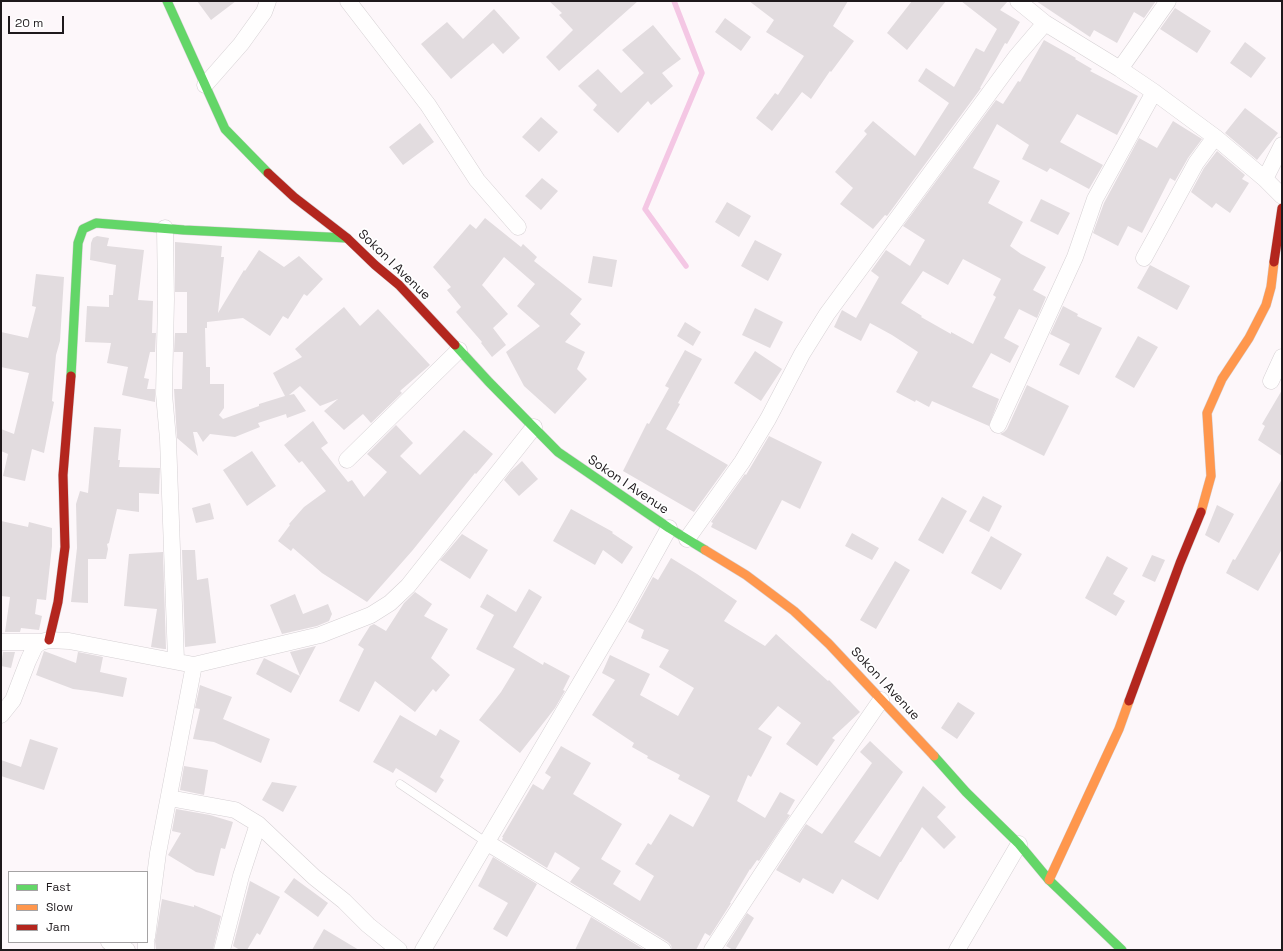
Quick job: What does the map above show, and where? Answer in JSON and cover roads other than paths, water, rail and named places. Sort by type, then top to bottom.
[{"type":"street","name":"Sokon I Avenue","points":[[167,1],[225,129],[255,161],[294,197],[347,238],[375,265],[399,285],[489,382],[558,452],[669,528],[746,575],[794,612],[829,644],[918,738],[966,792],[1019,844],[1049,880],[1122,950]]},
{"type":"street","points":[[205,85],[241,44],[264,12],[268,1]]},
{"type":"street","points":[[348,1],[428,105],[477,180],[518,227]]},
{"type":"street","points":[[1018,1],[1045,23],[1120,69],[1215,137],[1265,179],[1282,196]]},
{"type":"street","points":[[1120,69],[1168,1]]},
{"type":"street","points":[[687,539],[746,456],[768,419],[802,354],[826,314],[1002,75],[1045,23]]},
{"type":"street","points":[[998,425],[1075,257],[1095,199],[1154,92]]},
{"type":"street","points":[[1144,258],[1196,163],[1215,137]]},
{"type":"street","points":[[1265,179],[1282,145]]},
{"type":"street","points":[[1049,880],[1119,729],[1180,563],[1201,512],[1211,476],[1207,412],[1222,379],[1249,338],[1266,305],[1271,287],[1282,208]]},
{"type":"street","points":[[1,714],[13,700],[35,646],[45,641],[58,602],[65,547],[63,475],[71,374],[78,243],[83,229],[96,223],[191,230],[347,238]]},
{"type":"street","points":[[165,228],[166,299],[164,394],[168,440],[176,660]]},
{"type":"street","points":[[347,460],[459,350]]},
{"type":"street","points":[[1271,381],[1282,357]]},
{"type":"street","points":[[1,642],[69,641],[146,657],[176,660],[194,665],[320,635],[371,615],[390,603],[408,586],[534,427]]},
{"type":"street","points":[[423,950],[620,616],[669,528]]},
{"type":"street","points":[[148,929],[158,853],[194,665]]},
{"type":"street","points":[[712,950],[788,834],[881,700]]},
{"type":"street","points":[[169,798],[234,810],[258,824],[314,876],[344,901],[368,925],[399,950]]},
{"type":"street","points":[[222,950],[241,876],[258,824]]},
{"type":"street","points":[[486,842],[663,950]]},
{"type":"street","points":[[958,950],[1019,844]]},
{"type":"street","points":[[111,943],[127,950]]},
{"type":"lane","points":[[400,784],[486,842]]},
{"type":"waterway","points":[[674,1],[702,73],[645,209],[686,266]]}]
